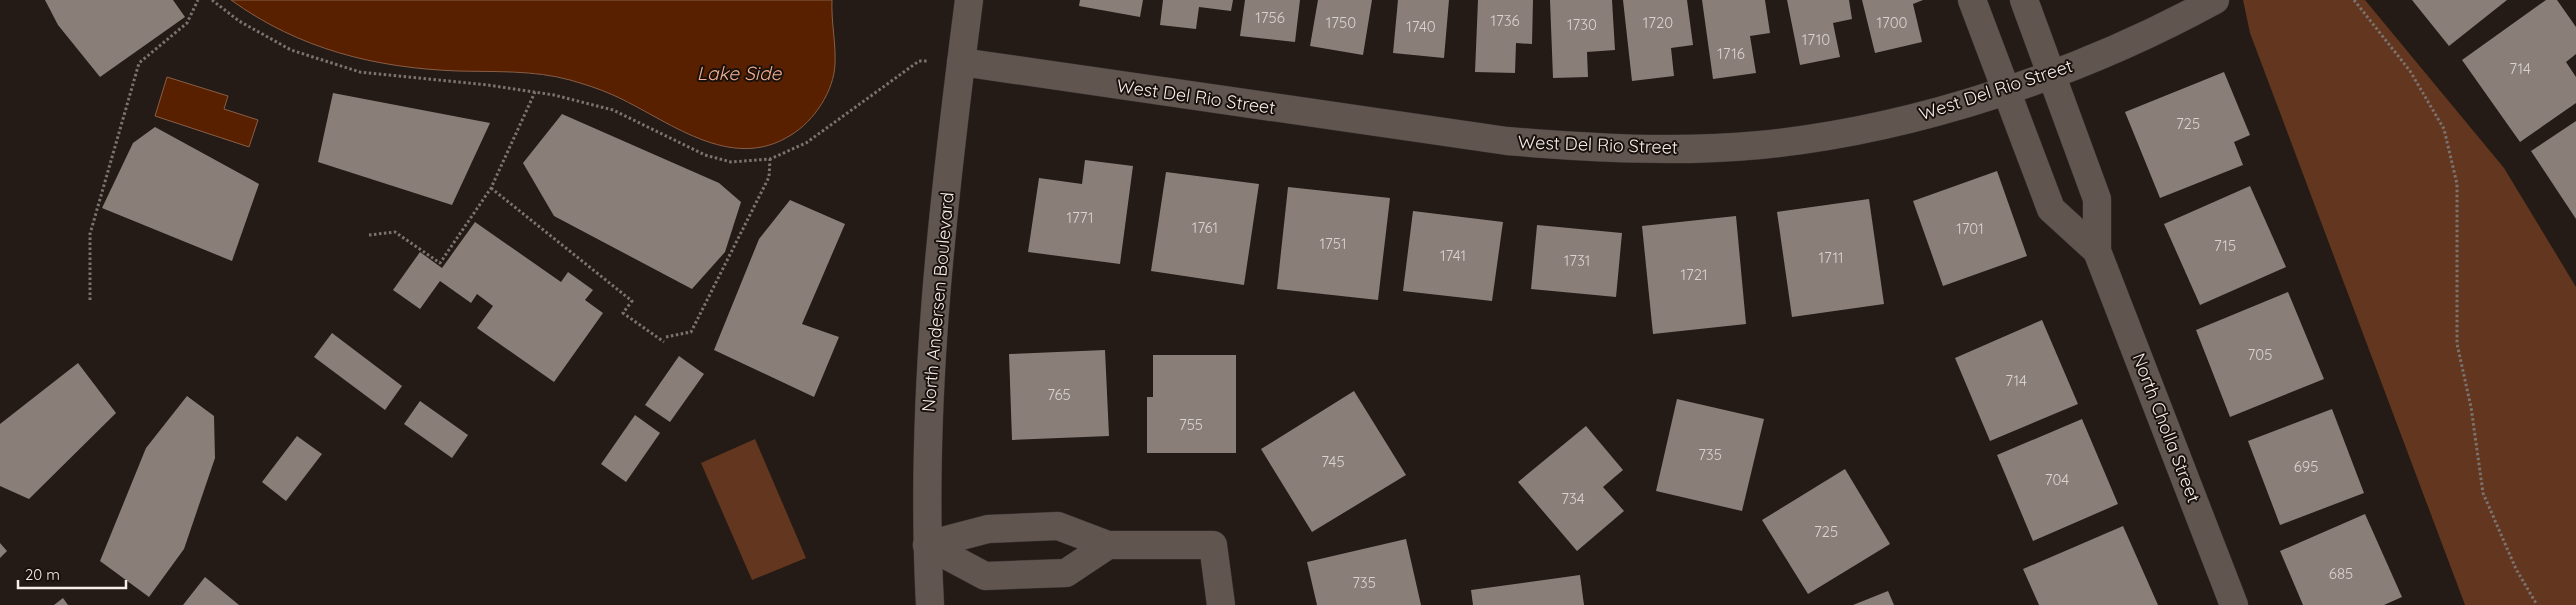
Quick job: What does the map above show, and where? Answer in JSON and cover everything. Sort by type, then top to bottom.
[{"type":"street","name":"North Andersen Boulevard","points":[[930,605],[927,545],[928,395],[936,277],[969,0]]},
{"type":"street","name":"North Cholla Street","points":[[1972,0],[2008,89],[2051,209],[2097,251]]},
{"type":"street","name":"North Cholla Street","points":[[2024,0],[2097,199],[2097,251],[2234,605]]},
{"type":"street","name":"West Del Rio Street","points":[[961,62],[1507,141],[1591,148],[1680,150],[1760,145],[1838,134],[1953,107],[2096,58],[2175,22],[2215,0]]},
{"type":"street","points":[[927,545],[988,529],[1058,526],[1108,545],[1213,545],[1220,605]]},
{"type":"street","points":[[927,545],[985,576],[1066,573],[1108,545]]},
{"type":"path","points":[[90,300],[90,234],[139,63],[187,23],[198,0]]},
{"type":"path","points":[[212,0],[239,21],[291,50],[360,72],[535,92],[612,110],[705,155],[731,162],[770,158],[806,143],[920,61],[961,62]]},
{"type":"path","points":[[2354,0],[2410,71],[2444,129],[2457,184],[2457,344],[2471,407],[2483,493],[2516,569],[2536,605]]},
{"type":"path","points":[[369,235],[395,232],[440,263],[491,188],[535,92]]},
{"type":"path","points":[[666,337],[691,332],[769,177],[770,158]]},
{"type":"path","points":[[491,188],[632,301],[623,313],[664,342]]},
{"type":"shaded area","points":[[2243,0],[2365,0],[2504,168],[2576,287],[2576,605],[2465,605],[2250,33]]},
{"type":"shaded area","points":[[755,439],[806,558],[752,580],[701,463]]},
{"type":"water","name":"Lake Side","points":[[231,0],[832,0],[835,48],[834,74],[827,95],[815,114],[799,129],[791,135],[768,145],[745,149],[722,146],[699,139],[608,93],[581,83],[556,77],[514,72],[458,71],[397,66],[339,53],[283,31]]},
{"type":"water","points":[[167,77],[228,96],[224,109],[258,120],[249,147],[155,116]]},
{"type":"building","points":[[45,0],[173,0],[185,17],[100,77],[58,25]]},
{"type":"building","points":[[1080,0],[1143,0],[1140,17],[1079,6]]},
{"type":"building","points":[[1163,0],[1233,0],[1231,11],[1199,7],[1196,29],[1160,25]]},
{"type":"building","points":[[1245,0],[1300,0],[1295,42],[1240,36]]},
{"type":"building","points":[[1318,0],[1372,0],[1363,55],[1310,46]]},
{"type":"building","points":[[1398,0],[1449,0],[1444,58],[1393,53]]},
{"type":"building","points":[[1478,0],[1533,0],[1532,44],[1516,43],[1515,73],[1475,72]]},
{"type":"building","points":[[1550,0],[1612,0],[1615,50],[1587,52],[1588,77],[1553,78]]},
{"type":"building","points":[[1623,0],[1687,0],[1693,45],[1671,48],[1674,76],[1632,81]]},
{"type":"building","points":[[1702,0],[1765,0],[1770,33],[1750,36],[1756,73],[1713,79]]},
{"type":"building","points":[[1787,0],[1849,0],[1852,19],[1833,23],[1840,57],[1800,65]]},
{"type":"building","points":[[1862,0],[1923,0],[1913,4],[1922,42],[1875,53]]},
{"type":"building","points":[[2412,0],[2507,0],[2449,46]]},
{"type":"building","points":[[2546,0],[2557,0],[2576,27],[2576,54],[2566,62],[2576,77],[2576,103],[2520,142],[2462,60]]},
{"type":"building","points":[[2224,72],[2250,135],[2234,142],[2243,165],[2160,198],[2125,112]]},
{"type":"building","points":[[333,93],[490,123],[452,205],[318,162]]},
{"type":"building","points":[[562,114],[719,183],[741,202],[725,252],[692,289],[554,216],[523,163]]},
{"type":"building","points":[[2576,121],[2576,219],[2531,151]]},
{"type":"building","points":[[155,127],[259,184],[232,261],[102,208],[133,143]]},
{"type":"building","points":[[1085,160],[1133,166],[1120,264],[1028,252],[1039,178],[1082,184]]},
{"type":"building","points":[[1997,171],[2027,256],[1943,286],[1913,201]]},
{"type":"building","points":[[1166,172],[1259,184],[1244,285],[1151,271]]},
{"type":"building","points":[[2250,186],[2286,267],[2200,305],[2164,224]]},
{"type":"building","points":[[1288,187],[1390,198],[1378,300],[1277,289]]},
{"type":"building","points":[[1869,199],[1884,304],[1792,317],[1777,212]]},
{"type":"building","points":[[790,200],[845,224],[802,324],[839,337],[814,397],[714,350],[759,239]]},
{"type":"building","points":[[1413,211],[1503,222],[1492,301],[1403,291]]},
{"type":"building","points":[[1736,216],[1746,324],[1653,334],[1642,226]]},
{"type":"building","points":[[475,222],[561,282],[568,272],[593,290],[585,300],[603,313],[554,382],[477,328],[493,306],[477,294],[471,303],[440,281],[420,309],[393,290],[420,252],[442,268]]},
{"type":"building","points":[[1537,225],[1622,233],[1616,297],[1531,289]]},
{"type":"building","points":[[2288,292],[2324,379],[2230,417],[2196,330]]},
{"type":"building","points":[[2042,320],[2078,404],[1990,441],[1955,358]]},
{"type":"building","points":[[332,333],[402,386],[385,410],[314,357]]},
{"type":"building","points":[[1105,350],[1109,436],[1012,440],[1009,354]]},
{"type":"building","points":[[1153,355],[1236,355],[1236,453],[1147,453],[1147,397],[1153,397]]},
{"type":"building","points":[[679,356],[704,374],[670,422],[645,405]]},
{"type":"building","points":[[78,363],[116,413],[29,499],[0,486],[0,424]]},
{"type":"building","points":[[1354,391],[1406,475],[1312,532],[1261,449]]},
{"type":"building","points":[[187,396],[214,416],[215,458],[184,549],[149,597],[100,561],[146,448]]},
{"type":"building","points":[[1677,399],[1764,419],[1742,511],[1656,491]]},
{"type":"building","points":[[420,401],[468,435],[452,458],[404,424]]},
{"type":"building","points":[[2332,409],[2364,493],[2280,525],[2248,441]]},
{"type":"building","points":[[635,415],[660,433],[626,482],[601,464]]},
{"type":"building","points":[[2082,419],[2118,504],[2033,541],[1997,455]]},
{"type":"building","points":[[1586,426],[1623,470],[1603,487],[1624,511],[1577,551],[1518,482]]},
{"type":"building","points":[[297,436],[322,454],[286,501],[262,482]]},
{"type":"building","points":[[1845,469],[1890,544],[1808,594],[1762,520]]},
{"type":"building","points":[[2365,514],[2402,597],[2384,605],[2303,605],[2280,551]]},
{"type":"building","points":[[2123,526],[2158,605],[2039,605],[2023,569]]},
{"type":"building","points":[[1406,539],[1421,605],[1317,605],[1307,562]]},
{"type":"building","points":[[0,543],[7,551],[0,558]]},
{"type":"building","points":[[1580,575],[1584,605],[1473,605],[1471,590]]},
{"type":"building","points":[[205,577],[239,605],[183,605]]},
{"type":"building","points":[[1888,591],[1894,605],[1853,605]]},
{"type":"building","points":[[63,598],[68,605],[54,605]]}]
